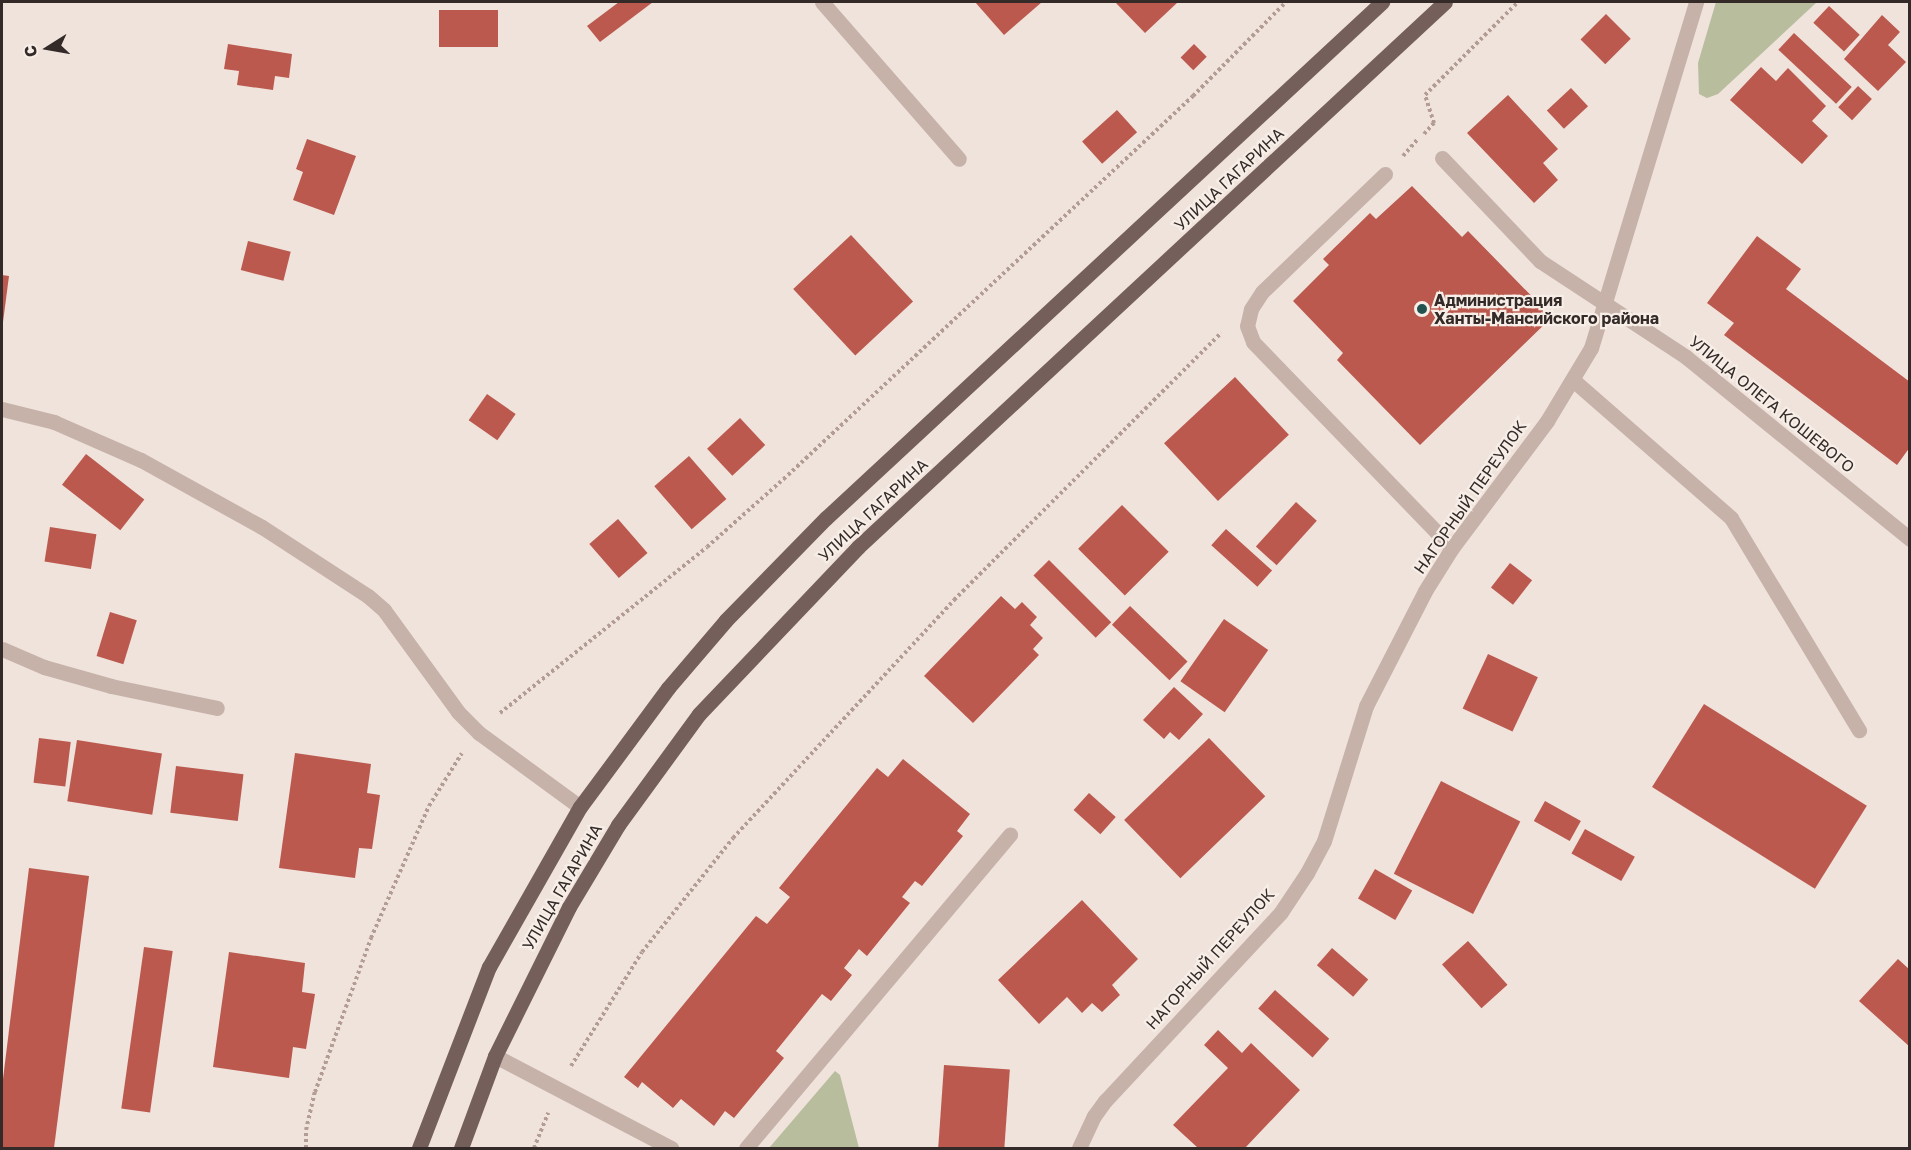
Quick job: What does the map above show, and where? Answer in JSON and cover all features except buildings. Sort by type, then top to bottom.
[{"type":"main road","name":"УЛИЦА ГАГАРИНА","points":[[419,1149],[489,967],[580,807],[668,688],[726,620],[826,518],[1382,2]]},
{"type":"main road","name":"УЛИЦА ГАГАРИНА","points":[[461,1149],[495,1056],[526,987],[618,825],[699,714],[758,648],[858,547],[1445,2]]},
{"type":"street","points":[[822,2],[959,159]]},
{"type":"street","name":"НАГОРНЫЙ ПЕРЕУЛОК","points":[[1079,1149],[1094,1116],[1106,1101],[1281,912],[1307,873],[1324,841],[1366,706],[1452,548],[1573,380],[1591,348],[1607,305],[1696,2]]},
{"type":"street","name":"УЛИЦА ОЛЕГА КОШЕВОГО","points":[[1442,158],[1540,261],[1686,357],[1910,538]]},
{"type":"street","points":[[1385,174],[1262,292],[1251,309],[1247,326],[1252,342],[1452,548]]},
{"type":"street","points":[[1573,380],[1731,518],[1859,730]]},
{"type":"street","points":[[2,409],[63,425],[141,460],[262,526],[368,596],[384,610],[452,704],[478,733],[580,807]]},
{"type":"street","points":[[2,649],[44,667],[111,686],[217,708]]},
{"type":"street","points":[[746,1149],[1010,834]]},
{"type":"street","points":[[495,1056],[670,1149]]},
{"type":"path","points":[[306,1149],[306,1130],[315,1092],[371,938],[429,806],[450,769],[478,733],[536,681],[707,547],[788,475],[1193,96],[1286,2]]},
{"type":"path","points":[[1385,174],[1434,123],[1425,95],[1518,2]]},
{"type":"path","points":[[534,1149],[559,1089],[642,952],[733,838],[930,625],[1223,331]]},
{"type":"green space","points":[[1716,2],[1817,2],[1718,94],[1707,98],[1699,94],[1698,63]]},
{"type":"green space","points":[[835,1071],[840,1075],[859,1148],[769,1148]]},
{"type":"place","name":"Администрация Ханты-Мансийского района","points":[[1422,309]]}]
